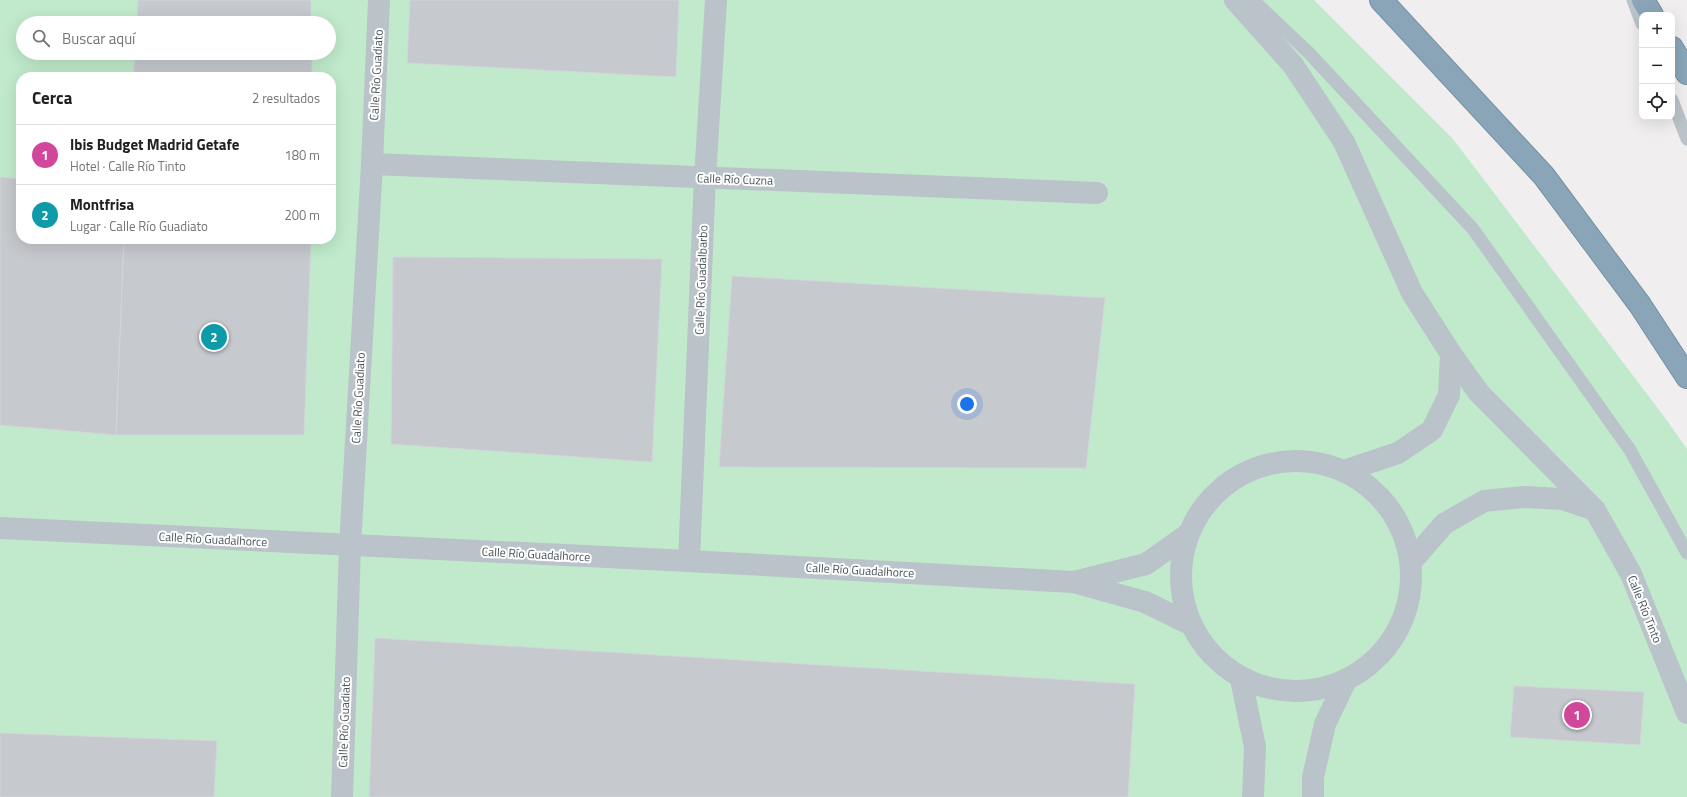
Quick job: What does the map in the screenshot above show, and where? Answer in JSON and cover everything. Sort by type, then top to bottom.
[{"type":"highway","points":[[1381,0],[1544,176],[1640,305],[1687,377]]},
{"type":"highway","points":[[1643,0],[1650,12]]},
{"type":"highway","points":[[1675,53],[1687,72]]},
{"type":"street","name":"Calle Río Guadiato","points":[[342,797],[350,546],[372,164],[379,0]]},
{"type":"street","name":"Calle Río Guadalbarbo","points":[[689,560],[705,178],[716,0]]},
{"type":"street","name":"Calle Río Tinto","points":[[1235,0],[1293,65],[1344,142],[1412,294],[1451,354],[1479,393],[1595,510],[1631,574],[1687,713]]},
{"type":"street","name":"Calle Río Cuzna","points":[[372,164],[1097,193]]},
{"type":"street","points":[[1344,471],[1398,453],[1432,430],[1450,396],[1451,354]]},
{"type":"street","points":[[1284,461],[1316,462],[1344,471],[1369,487],[1390,509],[1403,533],[1411,562],[1410,598],[1396,635],[1374,663],[1345,682],[1312,692],[1276,692],[1241,679],[1210,655],[1190,624],[1181,592],[1180,562],[1188,535],[1203,506],[1225,484],[1252,469],[1284,461]]},
{"type":"street","points":[[1411,562],[1444,524],[1484,502],[1524,497],[1563,499],[1595,510]]},
{"type":"street","name":"Calle Río Guadalhorce","points":[[0,528],[350,546],[689,560],[1073,582],[1145,602],[1190,624]]},
{"type":"street","name":"Calle Río Guadalhorce","points":[[1073,582],[1146,564],[1188,535]]},
{"type":"street","points":[[1241,679],[1255,747],[1253,797]]},
{"type":"street","points":[[1312,797],[1313,777],[1325,724],[1345,682]]},
{"type":"lane","points":[[1253,0],[1308,53],[1473,229],[1630,450],[1687,553]]},
{"type":"lane","points":[[1633,0],[1639,16]]},
{"type":"lane","points":[[1675,108],[1687,139]]},
{"type":"green space","points":[[0,0],[1314,0],[1453,139],[1663,415],[1687,449],[1687,797],[0,797]]},
{"type":"building","points":[[138,0],[311,0],[311,16],[137,16]]},
{"type":"building","points":[[410,0],[679,0],[676,77],[407,63]]},
{"type":"building","points":[[134,60],[312,60],[312,72],[133,72]]},
{"type":"building","points":[[0,177],[16,179],[16,244],[124,244],[116,435],[0,425]]},
{"type":"building","points":[[124,244],[311,244],[304,435],[116,435]]},
{"type":"building","points":[[393,257],[662,259],[652,462],[391,444]]},
{"type":"building","points":[[732,276],[1105,298],[1086,468],[719,467]]},
{"type":"building","points":[[375,638],[1135,684],[1128,797],[369,797]]},
{"type":"building","points":[[1514,686],[1644,692],[1640,745],[1510,737]]},
{"type":"building","points":[[0,733],[217,741],[214,797],[0,797]]},
{"type":"place","name":"Montfrisa","points":[[214,337]]},
{"type":"place","name":"Ibis Budget Madrid Getafe","points":[[1577,715]]}]
